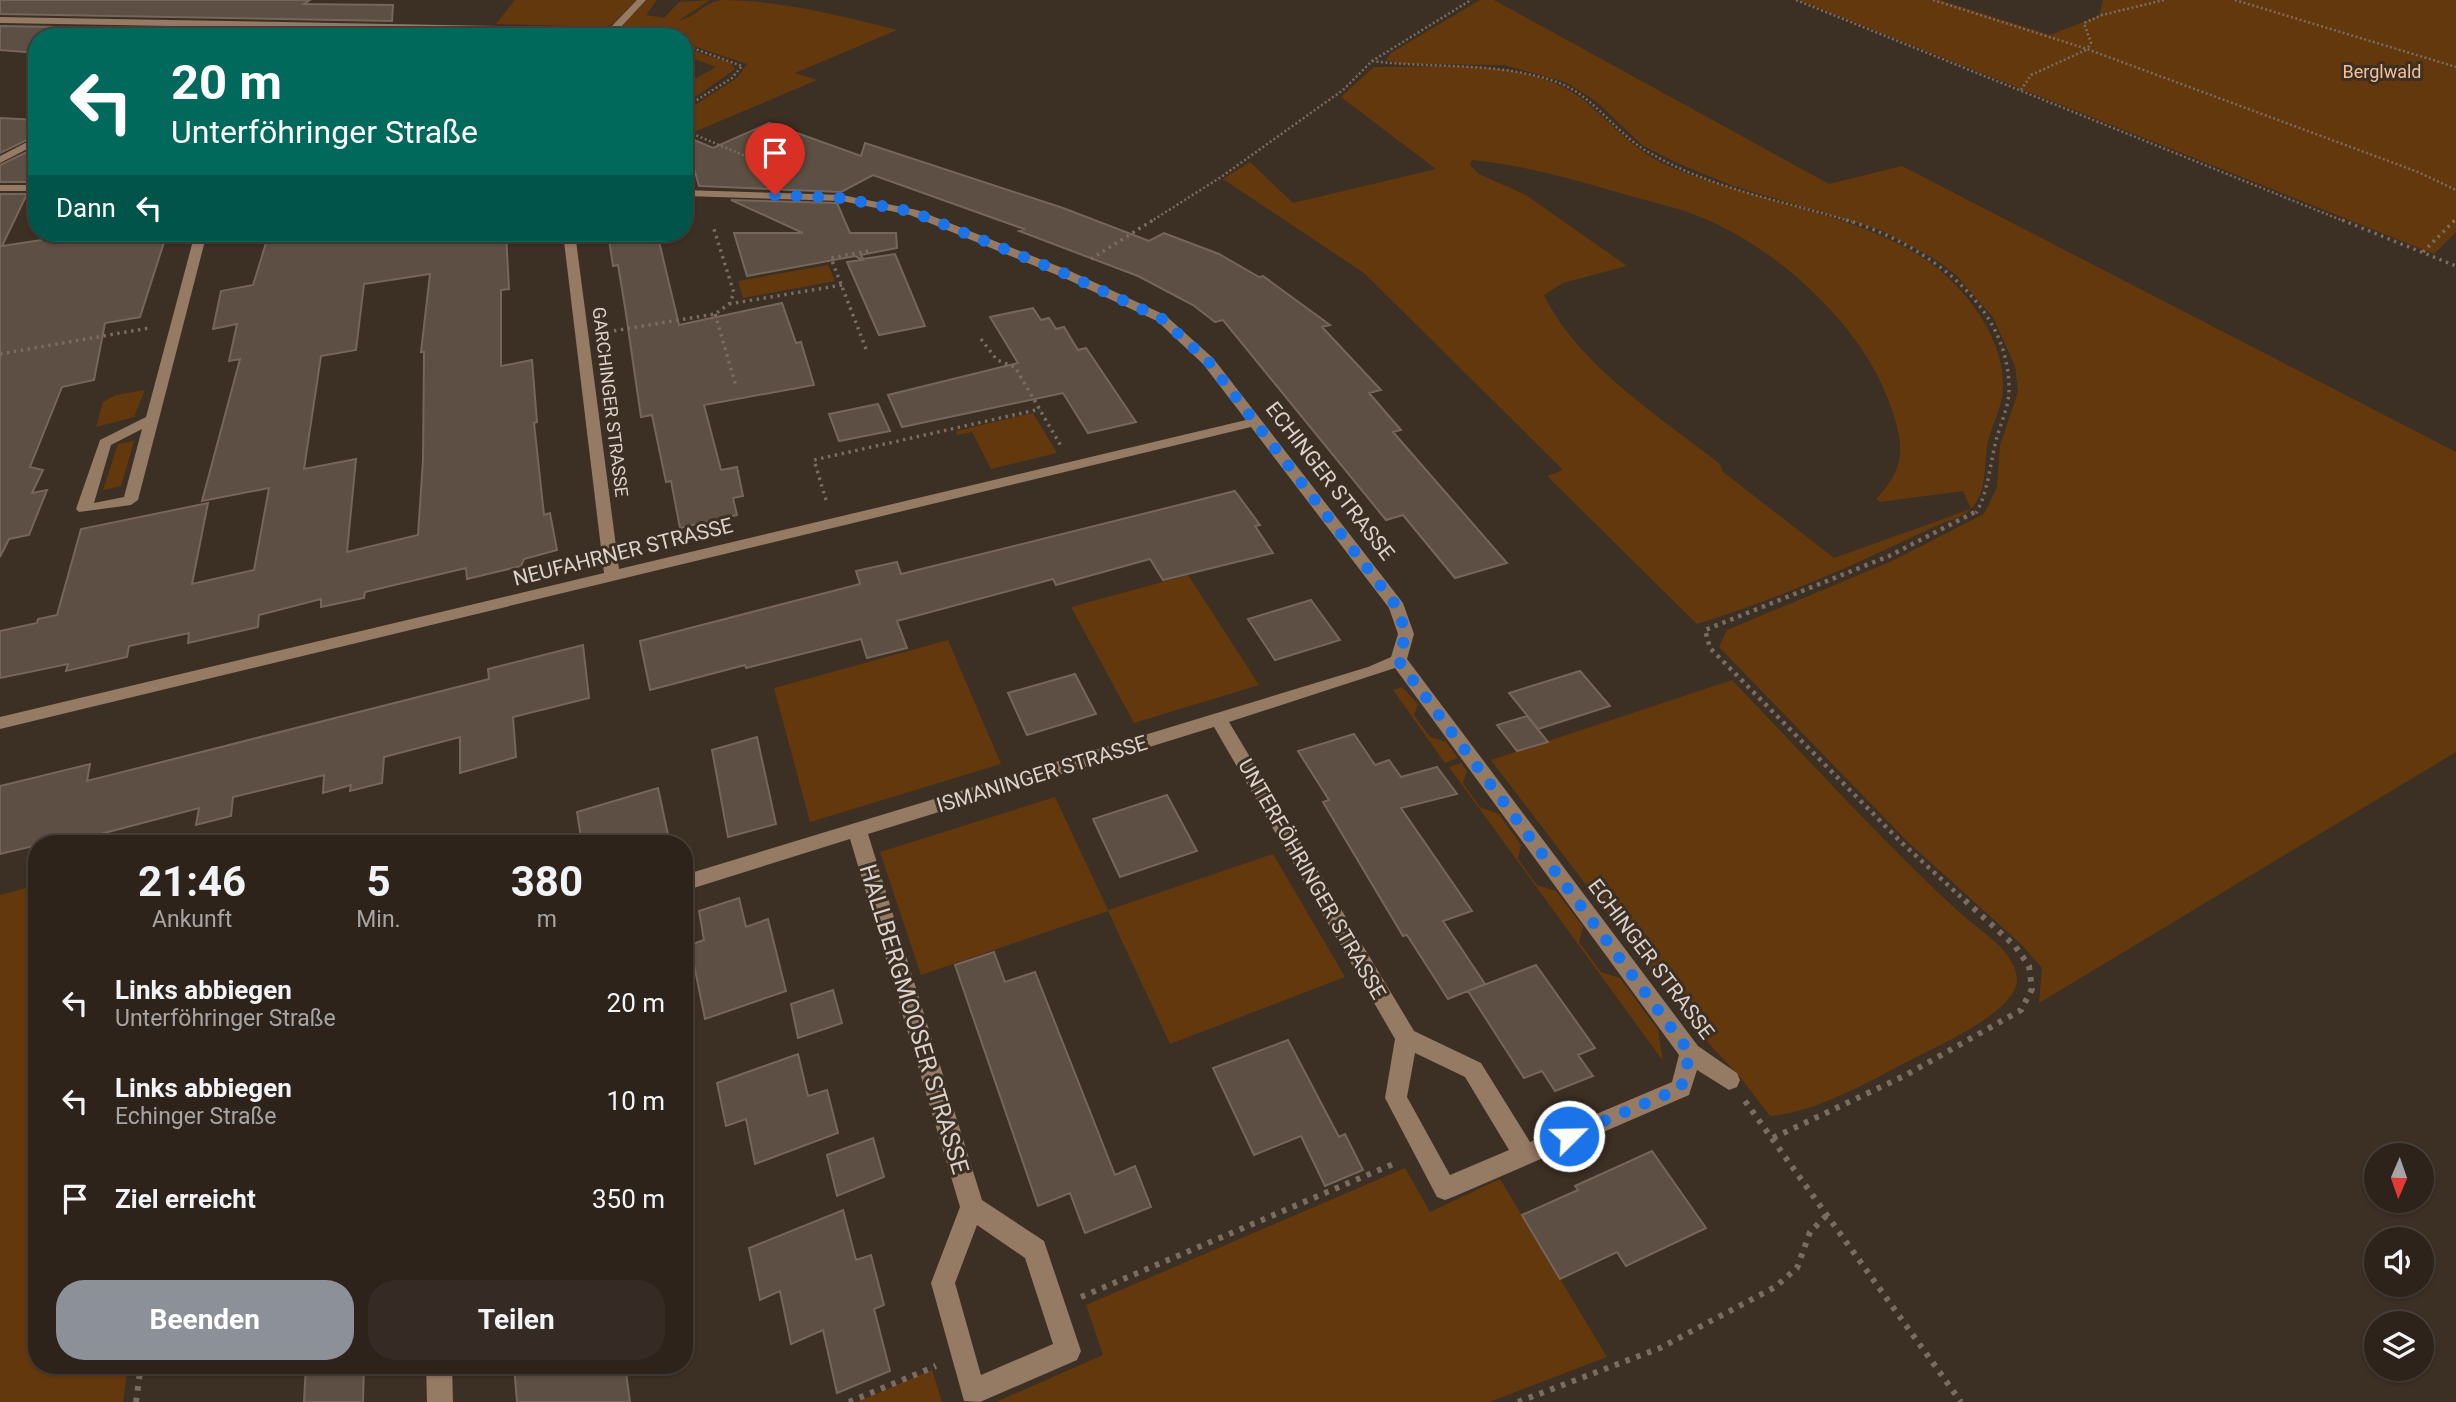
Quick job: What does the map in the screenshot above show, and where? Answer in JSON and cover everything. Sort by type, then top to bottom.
[{"type":"street","points":[[615,28],[642,0]]},
{"type":"street","points":[[0,20],[436,28]]},
{"type":"street","points":[[242,28],[247,25]]},
{"type":"street","points":[[0,160],[28,145]]},
{"type":"street","points":[[0,188],[28,188]]},
{"type":"street","name":"ECHINGER STRASSE","points":[[693,193],[809,195],[878,204],[913,212],[1066,274],[1161,318],[1208,361],[1397,607],[1406,634],[1398,660],[1690,1053],[1729,1080]]},
{"type":"street","points":[[154,418],[105,443],[84,509],[131,500],[154,418],[199,242]]},
{"type":"street","name":"GARCHINGER STRASSE","points":[[570,242],[612,576]]},
{"type":"street","name":"NEUFAHRNER STRASSE","points":[[0,723],[1255,422]]},
{"type":"street","name":"ISMANINGER STRASSE","points":[[693,880],[1219,720],[1374,671],[1398,660]]},
{"type":"street","name":"UNTERFÖHRINGER STRASSE","points":[[1219,720],[1406,1038]]},
{"type":"street","name":"HALLBERGMOOSER STRASSE","points":[[857,831],[972,1207]]},
{"type":"street","points":[[1524,1155],[1473,1070],[1406,1038],[1396,1098],[1445,1189],[1681,1088],[1690,1053]]},
{"type":"street","points":[[972,1207],[1035,1250],[1054,1308],[1068,1351],[973,1392],[943,1283],[972,1207]]},
{"type":"street","points":[[439,1374],[440,1402]]},
{"type":"path","points":[[1066,274],[1126,240],[1221,177],[1343,90],[1372,61],[1471,0]]},
{"type":"path","points":[[1796,0],[2456,266]]},
{"type":"path","points":[[1933,0],[2087,49],[2418,172],[2456,190]]},
{"type":"path","points":[[2021,90],[2031,75],[2087,49],[2091,43],[2084,23],[2102,15],[2164,0]]},
{"type":"path","points":[[2235,0],[2456,67]]},
{"type":"path","points":[[693,48],[742,66],[732,78],[693,102]]},
{"type":"path","points":[[1372,61],[1406,66],[1450,64],[1506,67],[1563,83],[1590,101],[1636,145],[1671,164],[1732,188],[1880,231],[1930,259],[1968,293],[1985,315],[2006,364],[2009,391],[1989,484],[1977,512],[1889,556],[1705,629],[1710,648],[1902,843],[2015,946],[2029,966],[2032,989],[2021,1010],[1906,1075],[1773,1138]]},
{"type":"path","points":[[693,134],[752,159]]},
{"type":"path","points":[[2423,253],[2456,219]]},
{"type":"path","points":[[713,226],[734,293],[729,304]]},
{"type":"path","points":[[866,349],[831,258],[868,251]]},
{"type":"path","points":[[582,336],[715,314],[729,304],[842,285]]},
{"type":"path","points":[[715,314],[736,386]]},
{"type":"path","points":[[0,354],[178,323]]},
{"type":"path","points":[[981,338],[997,360],[1015,367],[1071,466]]},
{"type":"path","points":[[832,523],[814,460],[1040,409]]},
{"type":"path","points":[[946,430],[949,436]]},
{"type":"path","points":[[1729,1080],[1961,1402]]},
{"type":"path","points":[[1054,1308],[1425,1151]]},
{"type":"path","points":[[1518,1402],[1660,1348],[1775,1287],[1797,1268],[1810,1232],[1827,1215]]},
{"type":"path","points":[[849,1402],[963,1355]]},
{"type":"path","points":[[136,1402],[140,1374]]},
{"type":"green space","points":[[515,0],[637,0],[613,24],[604,27],[496,24]]},
{"type":"green space","points":[[647,0],[657,0],[646,15],[664,18],[679,2],[710,0],[678,21],[721,0],[810,10],[897,30],[795,73],[817,80],[694,132],[693,106],[737,78],[747,64],[693,46],[693,28],[632,28],[621,25]]},
{"type":"green space","points":[[1480,0],[1494,0],[1829,184],[1902,166],[2456,452],[2456,752],[2039,1003],[2042,968],[2022,945],[1908,842],[1719,647],[1727,630],[1892,561],[1984,514],[1997,487],[2000,445],[2018,392],[2015,366],[1993,317],[1956,275],[1935,259],[1881,230],[1733,186],[1675,162],[1642,145],[1597,102],[1565,82],[1504,65],[1402,64],[1386,60],[1391,53]]},
{"type":"green space","name":"Berglwald","points":[[1799,0],[1940,0],[2050,35],[2099,16],[2103,0],[2456,0],[2456,232],[2434,254]]},
{"type":"green space","points":[[693,51],[731,63],[735,69],[693,99],[693,80],[716,67],[693,58]]},
{"type":"green space","points":[[1374,67],[1472,67],[1507,70],[1541,78],[1572,92],[1637,147],[1660,162],[1704,179],[1869,231],[1899,244],[1941,271],[1980,315],[1990,333],[2002,369],[2001,402],[1987,446],[1980,495],[1971,509],[1785,593],[1697,624],[1547,476],[1563,470],[1364,273],[1223,179],[1250,162],[1293,203],[1436,169],[1341,97]],"holes":[[[1472,160],[1526,168],[1690,213],[1751,243],[1781,264],[1835,314],[1876,372],[1898,430],[1898,465],[1894,476],[1876,499],[1880,502],[1963,491],[1971,509],[1834,558],[1723,472],[1720,464],[1622,388],[1577,344],[1544,295],[1563,283],[1627,266],[1526,195],[1479,174],[1470,165]]]},
{"type":"green space","points":[[828,265],[835,281],[743,298],[738,281]]},
{"type":"green space","points":[[145,390],[134,417],[96,427],[103,402],[116,395]]},
{"type":"green space","points":[[1033,413],[1057,453],[991,469],[972,432],[957,435],[956,431]]},
{"type":"green space","points":[[134,441],[121,486],[103,490],[118,444]]},
{"type":"green space","points":[[1188,575],[1259,685],[1134,723],[1071,607]]},
{"type":"green space","points":[[948,640],[1001,764],[810,822],[774,688]]},
{"type":"green space","points":[[1732,680],[1901,856],[2002,949],[2017,978],[2015,989],[2007,1000],[1996,1011],[1966,1031],[1830,1100],[1809,1108],[1770,1116],[1740,1077],[1699,1033],[1491,760]]},
{"type":"green space","points":[[1402,687],[1418,704],[1414,715],[1430,737],[1446,742],[1458,758],[1445,763],[1393,690]]},
{"type":"green space","points":[[1461,763],[1467,771],[1463,783],[1480,807],[1499,814],[1521,845],[1518,859],[1537,885],[1556,891],[1583,927],[1579,942],[1601,972],[1620,978],[1658,1030],[1663,1061],[1449,767]]},
{"type":"green space","points":[[1055,797],[1108,910],[1273,854],[1345,977],[1170,1044],[1108,911],[921,975],[880,852]]},
{"type":"green space","points":[[28,887],[28,1374],[127,1374],[123,1402],[0,1402],[0,895]]},
{"type":"green space","points":[[1405,1168],[1430,1212],[1500,1179],[1607,1357],[1489,1402],[996,1402],[1103,1355],[1086,1305]]},
{"type":"green space","points":[[932,1370],[942,1402],[857,1402]]},
{"type":"building","points":[[0,0],[310,0],[304,4],[393,5],[392,21],[0,14]]},
{"type":"building","points":[[0,26],[112,28],[28,28],[28,52],[0,50]]},
{"type":"building","points":[[0,118],[28,120],[28,139],[0,153]]},
{"type":"building","points":[[769,123],[861,156],[865,143],[1063,208],[1149,241],[1164,233],[1219,254],[1259,277],[1263,276],[1330,325],[1322,327],[1381,390],[1369,393],[1401,430],[1393,432],[1507,563],[1455,578],[1403,515],[1386,520],[1223,320],[1215,322],[1193,305],[1138,276],[1019,231],[1024,229],[873,175],[841,192],[699,186],[693,165],[693,139],[713,148]]},
{"type":"building","points":[[28,151],[28,182],[0,182],[0,165]]},
{"type":"building","points":[[0,194],[27,194],[2,246],[28,242],[164,242],[140,317],[105,323],[94,380],[62,387],[30,467],[43,470],[32,493],[47,490],[29,535],[9,539],[0,557]]},
{"type":"building","points":[[731,200],[837,203],[850,233],[896,233],[897,248],[861,255],[863,259],[895,254],[925,326],[879,335],[847,262],[862,260],[855,256],[747,276],[734,233],[803,233]]},
{"type":"building","points":[[506,242],[509,289],[501,290],[501,366],[532,360],[537,422],[534,423],[544,515],[550,513],[557,550],[524,559],[521,566],[467,579],[466,568],[365,592],[364,598],[321,607],[321,599],[259,615],[258,627],[188,643],[189,633],[129,646],[127,657],[66,671],[68,664],[0,678],[0,631],[37,623],[38,619],[57,615],[81,529],[208,503],[192,584],[254,570],[269,488],[202,501],[240,359],[229,361],[237,324],[213,329],[221,291],[253,285],[266,243]],"holes":[[[430,274],[421,352],[424,352],[423,460],[418,535],[347,552],[356,459],[304,469],[321,356],[356,350],[364,284]]]},
{"type":"building","points":[[609,242],[659,242],[679,325],[782,303],[796,343],[801,342],[814,385],[704,405],[721,470],[737,467],[743,496],[733,498],[737,515],[680,528],[671,481],[666,482],[652,415],[641,417],[618,265],[613,266]]},
{"type":"building","points":[[1033,308],[1041,320],[1049,318],[1056,329],[1064,327],[1078,350],[1086,348],[1136,422],[1088,433],[1063,393],[902,427],[888,395],[1018,363],[990,317]]},
{"type":"building","points":[[878,404],[890,431],[839,441],[829,414]]},
{"type":"building","points":[[1235,491],[1260,525],[1255,526],[1273,553],[1163,580],[1150,559],[1056,585],[1053,579],[897,621],[907,648],[867,658],[861,639],[650,690],[640,641],[860,584],[856,571],[897,562],[901,574]]},
{"type":"building","points":[[1311,600],[1340,640],[1275,660],[1248,619]]},
{"type":"building","points":[[583,645],[589,698],[513,717],[516,757],[460,773],[460,737],[384,757],[382,783],[350,791],[351,785],[323,793],[324,775],[233,797],[231,816],[196,825],[199,808],[97,835],[28,835],[28,847],[0,854],[0,786],[90,764],[87,781],[489,679],[488,669]]},
{"type":"building","points":[[1580,671],[1610,706],[1538,729],[1509,693]]},
{"type":"building","points":[[1075,674],[1096,714],[1027,735],[1008,693]]},
{"type":"building","points":[[1527,716],[1548,742],[1517,751],[1497,725]]},
{"type":"building","points":[[1354,734],[1375,765],[1389,760],[1401,777],[1437,767],[1457,794],[1401,808],[1472,911],[1443,921],[1485,984],[1448,999],[1407,935],[1403,936],[1323,802],[1329,800],[1298,751]]},
{"type":"building","points":[[757,737],[776,824],[728,837],[712,750]]},
{"type":"building","points":[[658,788],[668,835],[581,835],[577,812]]},
{"type":"building","points":[[1167,795],[1197,851],[1120,877],[1093,819]]},
{"type":"building","points":[[739,898],[746,927],[768,919],[786,991],[705,1019],[693,960],[693,944],[704,940],[699,911]]},
{"type":"building","points":[[994,952],[1005,982],[1035,972],[1115,1175],[1135,1166],[1151,1207],[1085,1233],[1070,1193],[1038,1206],[955,965]]},
{"type":"building","points":[[1536,965],[1595,1048],[1578,1055],[1593,1076],[1555,1091],[1542,1071],[1524,1078],[1468,991]]},
{"type":"building","points":[[833,990],[842,1023],[798,1038],[791,1004]]},
{"type":"building","points":[[1288,1040],[1339,1137],[1345,1134],[1363,1170],[1325,1186],[1301,1136],[1254,1155],[1213,1068]]},
{"type":"building","points":[[798,1054],[808,1096],[827,1090],[838,1133],[755,1164],[746,1119],[726,1126],[717,1083]]},
{"type":"building","points":[[873,1138],[884,1177],[837,1196],[827,1155]]},
{"type":"building","points":[[1652,1151],[1706,1228],[1626,1266],[1617,1252],[1560,1279],[1522,1215],[1578,1190],[1575,1186]]},
{"type":"building","points":[[843,1210],[856,1260],[871,1255],[884,1305],[874,1309],[890,1371],[837,1393],[823,1330],[791,1344],[780,1291],[760,1300],[749,1248]]},
{"type":"building","points":[[306,1374],[364,1374],[363,1402],[304,1402]]},
{"type":"building","points":[[515,1374],[626,1374],[630,1402],[517,1402]]},
{"type":"route","points":[[775,195],[842,198],[913,212],[1066,274],[1161,318],[1208,361],[1397,607],[1406,634],[1398,660],[1690,1053],[1681,1088],[1569,1136]]}]
